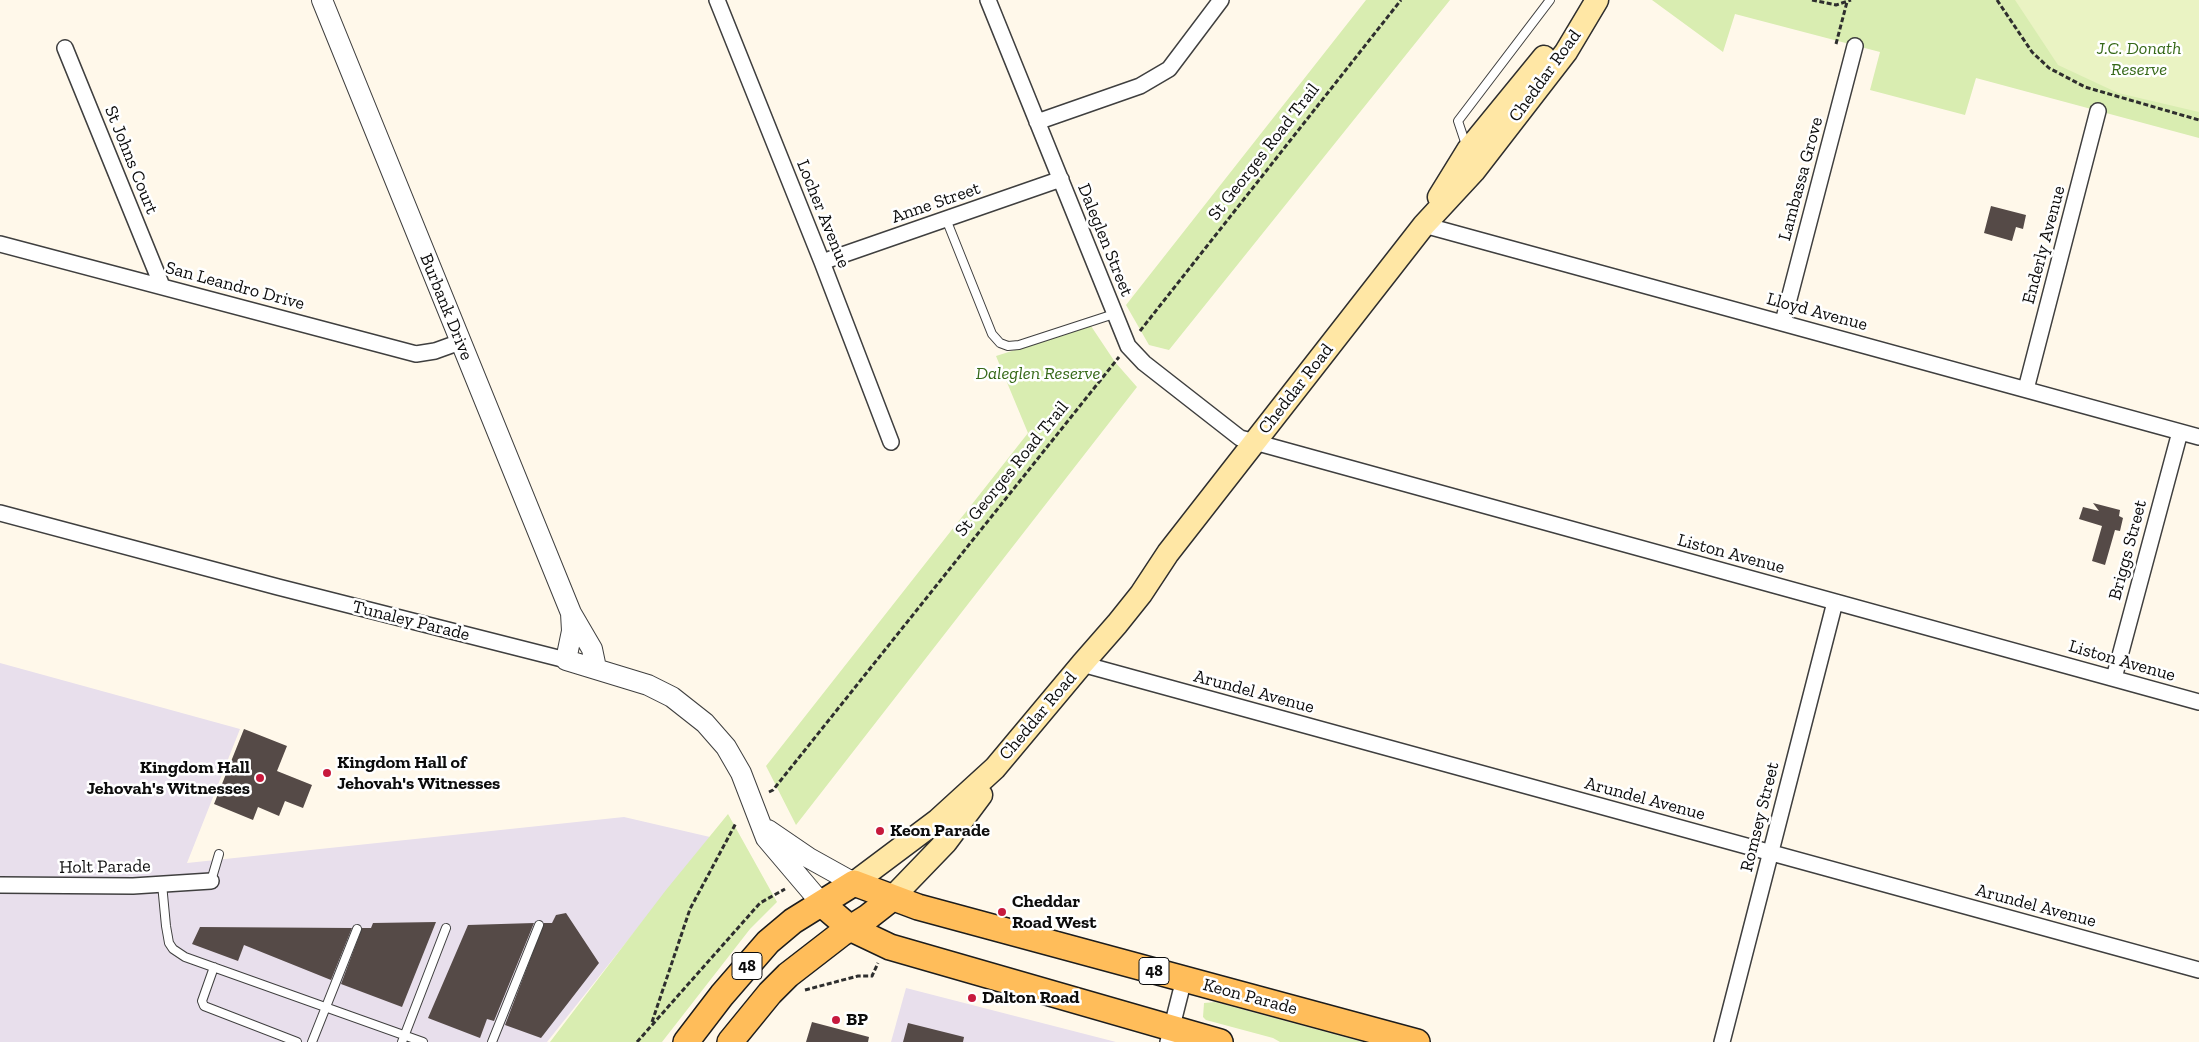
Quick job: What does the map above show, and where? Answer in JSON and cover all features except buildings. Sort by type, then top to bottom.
[{"type":"main road","name":"Cheddar Road","points":[[854,883],[949,811],[995,768],[1082,664],[1102,624],[1121,598],[1168,553],[1424,225],[1471,161],[1566,52],[1596,2]]},
{"type":"main road","name":"Cheddar Road","points":[[891,899],[946,842],[976,802],[995,768]]},
{"type":"main road","name":"Keon Parade","points":[[854,883],[891,899],[1417,1042]]},
{"type":"main road","name":"48","points":[[686,1042],[722,995],[768,942],[793,921],[854,883]]},
{"type":"main road","points":[[850,928],[891,899]]},
{"type":"main road","points":[[822,904],[850,928],[894,948],[1093,1004],[1169,1035],[1220,1042]]},
{"type":"main road","name":"48","points":[[730,1042],[780,982],[850,928]]},
{"type":"street","name":"Burbank Drive","points":[[322,0],[571,613],[592,649],[596,668]]},
{"type":"street","name":"Locher Avenue","points":[[717,0],[822,262],[891,442]]},
{"type":"street","name":"Daleglen Street","points":[[988,0],[1128,346],[1144,363],[1240,438],[1254,442]]},
{"type":"street","points":[[1037,122],[1140,86],[1169,69],[1221,0]]},
{"type":"street","name":"Lambassa Grove","points":[[1783,322],[1855,46]]},
{"type":"street","name":"St Johns Court","points":[[65,48],[162,286]]},
{"type":"street","name":"Enderly Avenue","points":[[2026,389],[2098,111]]},
{"type":"street","name":"Anne Street","points":[[822,262],[1061,179]]},
{"type":"street","name":"Lloyd Avenue","points":[[1424,225],[2199,437]]},
{"type":"street","name":"San Leandro Drive","points":[[0,244],[416,354],[435,351],[460,342]]},
{"type":"street","name":"Briggs Street","points":[[2114,678],[2180,432]]},
{"type":"street","name":"Liston Avenue","points":[[1254,442],[2199,702]]},
{"type":"street","name":"Tunaley Parade","points":[[0,513],[278,587],[596,668],[636,680],[659,690],[682,704],[705,723],[726,746],[751,795],[758,819],[770,844],[800,881],[822,904]]},
{"type":"street","name":"Romsey Street","points":[[1722,1042],[1835,602]]},
{"type":"street","name":"Burbank Drive","points":[[566,660],[572,631],[571,613]]},
{"type":"street","name":"Arundel Avenue","points":[[1082,664],[2199,970]]},
{"type":"street","points":[[758,819],[781,841],[854,883]]},
{"type":"street","name":"Holt Parade","points":[[0,885],[133,886],[211,881]]},
{"type":"street","points":[[1169,1035],[1184,979]]},
{"type":"lane","points":[[1471,161],[1458,121],[1550,0]]},
{"type":"lane","points":[[946,219],[989,326],[1000,343],[1008,346],[1018,345],[1114,314]]},
{"type":"lane","points":[[211,881],[219,854]]},
{"type":"lane","points":[[162,884],[166,926],[170,943],[173,949],[185,957],[326,1007],[404,1039],[423,1042]]},
{"type":"lane","points":[[492,1042],[539,925]]},
{"type":"lane","points":[[404,1039],[446,928]]},
{"type":"lane","points":[[312,1042],[357,929]]},
{"type":"lane","points":[[214,967],[204,993],[202,1001],[204,1006],[297,1042]]},
{"type":"path","name":"St Georges Road Trail","points":[[773,790],[1128,346],[1401,0]]},
{"type":"path","points":[[1812,0],[1836,5],[1849,1]]},
{"type":"path","points":[[1997,0],[2032,52],[2049,68],[2085,87],[2199,120]]},
{"type":"path","points":[[1836,44],[1849,1]]},
{"type":"path","points":[[650,1025],[690,909],[736,823]]},
{"type":"path","points":[[637,1042],[650,1025],[760,903],[800,881]]},
{"type":"path","points":[[802,991],[858,976],[872,976]]},
{"type":"shaded area","points":[[0,663],[240,729],[187,863],[624,817],[710,837],[547,1042],[0,1042]]},
{"type":"shaded area","points":[[906,988],[1116,1042],[891,1042]]},
{"type":"green space","points":[[1366,0],[1450,0],[1169,350],[1149,345],[1126,305]]},
{"type":"green space","name":"J.C. Donath Reserve","points":[[1652,0],[2199,0],[2199,138],[1976,78],[1965,115],[1870,90],[1880,52],[1735,14],[1723,52]]},
{"type":"green space","points":[[2015,0],[2199,0],[2199,112],[2118,93],[2058,65]]},
{"type":"green space","name":"Daleglen Reserve","points":[[1091,326],[1115,362],[1137,387],[796,825],[766,766],[1028,433],[996,356]]},
{"type":"green space","points":[[728,814],[777,902],[750,929],[662,1042],[550,1042],[666,890]]},
{"type":"green space","points":[[1215,1002],[1363,1042],[1280,1042],[1273,1038],[1206,1020],[1203,1017],[1204,1003]]},
{"type":"place","name":"Kingdom Hall of Jehovah's Witnesses","points":[[327,773]]},
{"type":"place","name":"Kingdom Hall Jehovah's Witnesses","points":[[260,778]]},
{"type":"place","name":"Keon Parade","points":[[880,831]]},
{"type":"place","name":"Cheddar Road West","points":[[1002,912]]},
{"type":"place","name":"Dalton Road","points":[[972,998]]},
{"type":"place","name":"BP","points":[[836,1020]]}]
